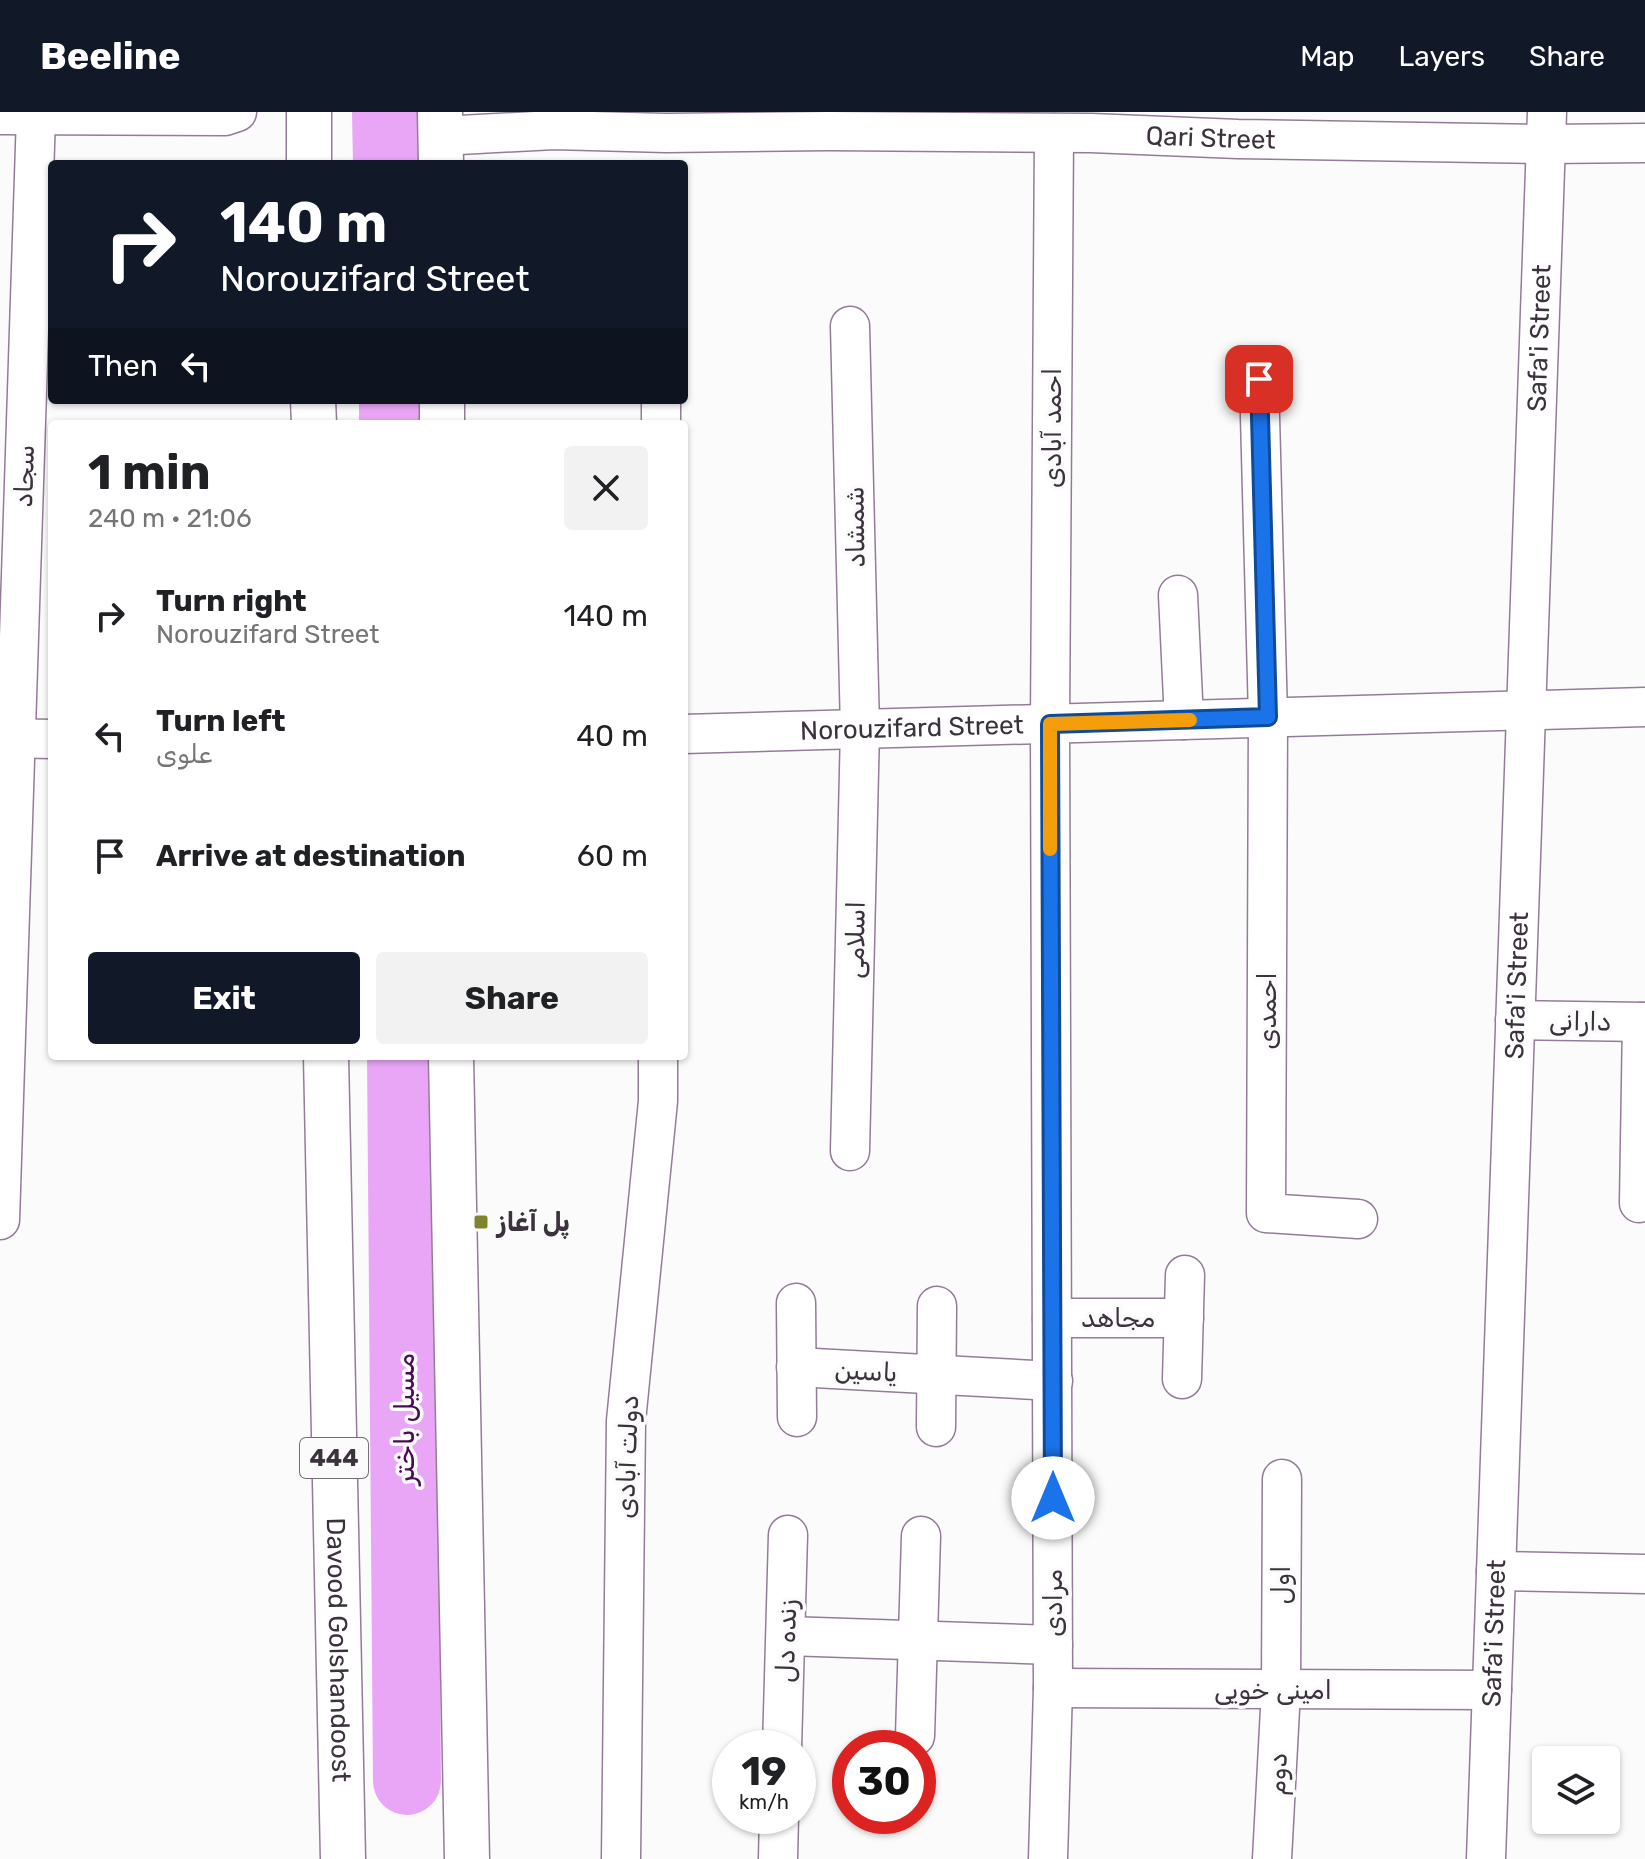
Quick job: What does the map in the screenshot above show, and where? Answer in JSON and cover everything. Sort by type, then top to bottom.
[{"type":"main road","points":[[309,112],[309,160]]},
{"type":"main road","name":"Davood Golshandoost","points":[[326,1060],[343,1859]]},
{"type":"main road","points":[[451,1060],[467,1859]]},
{"type":"street","points":[[35,114],[229,113]]},
{"type":"street","name":"سجاد","points":[[0,1220],[23,738],[37,533],[35,114]]},
{"type":"street","name":"Qari Street","points":[[440,137],[554,121],[830,121],[1079,126],[1546,128],[1645,143]]},
{"type":"street","name":"احمد آبادی","points":[[1050,724],[1079,126]]},
{"type":"street","name":"Safa'i Street","points":[[1486,1859],[1546,128]]},
{"type":"street","name":"شمشاد","points":[[850,326],[860,729]]},
{"type":"street","points":[[1259,379],[1268,717]]},
{"type":"street","points":[[1178,595],[1184,720]]},
{"type":"street","name":"Norouzifard Street","points":[[688,734],[1645,707]]},
{"type":"street","name":"احمدی","points":[[1268,717],[1266,1213],[1358,1219]]},
{"type":"street","name":"مرادی","points":[[1048,1859],[1053,1688],[1050,724]]},
{"type":"street","name":"اسلامی","points":[[850,1151],[860,729]]},
{"type":"street","name":"دارانی","points":[[1515,1020],[1644,1022]]},
{"type":"street","points":[[1639,1203],[1644,1022]]},
{"type":"street","name":"دولت آبادی","points":[[621,1859],[626,1421],[658,1101],[658,1060]]},
{"type":"street","name":"مجاهد","points":[[1182,1379],[1185,1275]]},
{"type":"street","points":[[796,1303],[797,1417]]},
{"type":"street","name":"یاسین","points":[[936,1427],[937,1306]]},
{"type":"street","name":"مجاهد","points":[[1052,1318],[1184,1318]]},
{"type":"street","name":"یاسین","points":[[796,1367],[1053,1381]]},
{"type":"street","name":"اول","points":[[1281,1690],[1282,1479]]},
{"type":"street","name":"زنده دل","points":[[783,1730],[788,1535]]},
{"type":"street","points":[[915,1730],[921,1536]]},
{"type":"street","points":[[1496,1571],[1645,1574]]},
{"type":"street","points":[[787,1636],[1053,1645]]},
{"type":"street","name":"امینی خویی","points":[[1053,1688],[1492,1690]]},
{"type":"street","name":"دوم","points":[[1272,1859],[1281,1690]]},
{"type":"street","points":[[778,1859],[779,1834]]},
{"type":"waterway","name":"مسیل باختر","points":[[386,112],[387,160]]},
{"type":"waterway","name":"مسیل باختر","points":[[393,404],[393,420]]},
{"type":"waterway","name":"مسیل باختر","points":[[401,1060],[407,1781]]},
{"type":"slow traffic","points":[[1050,849],[1050,724],[1190,720]]},
{"type":"place","name":"پل آغاز","points":[[481,1222]]},
{"type":"route","points":[[1053,1498],[1050,724],[1268,717],[1259,379]]}]
